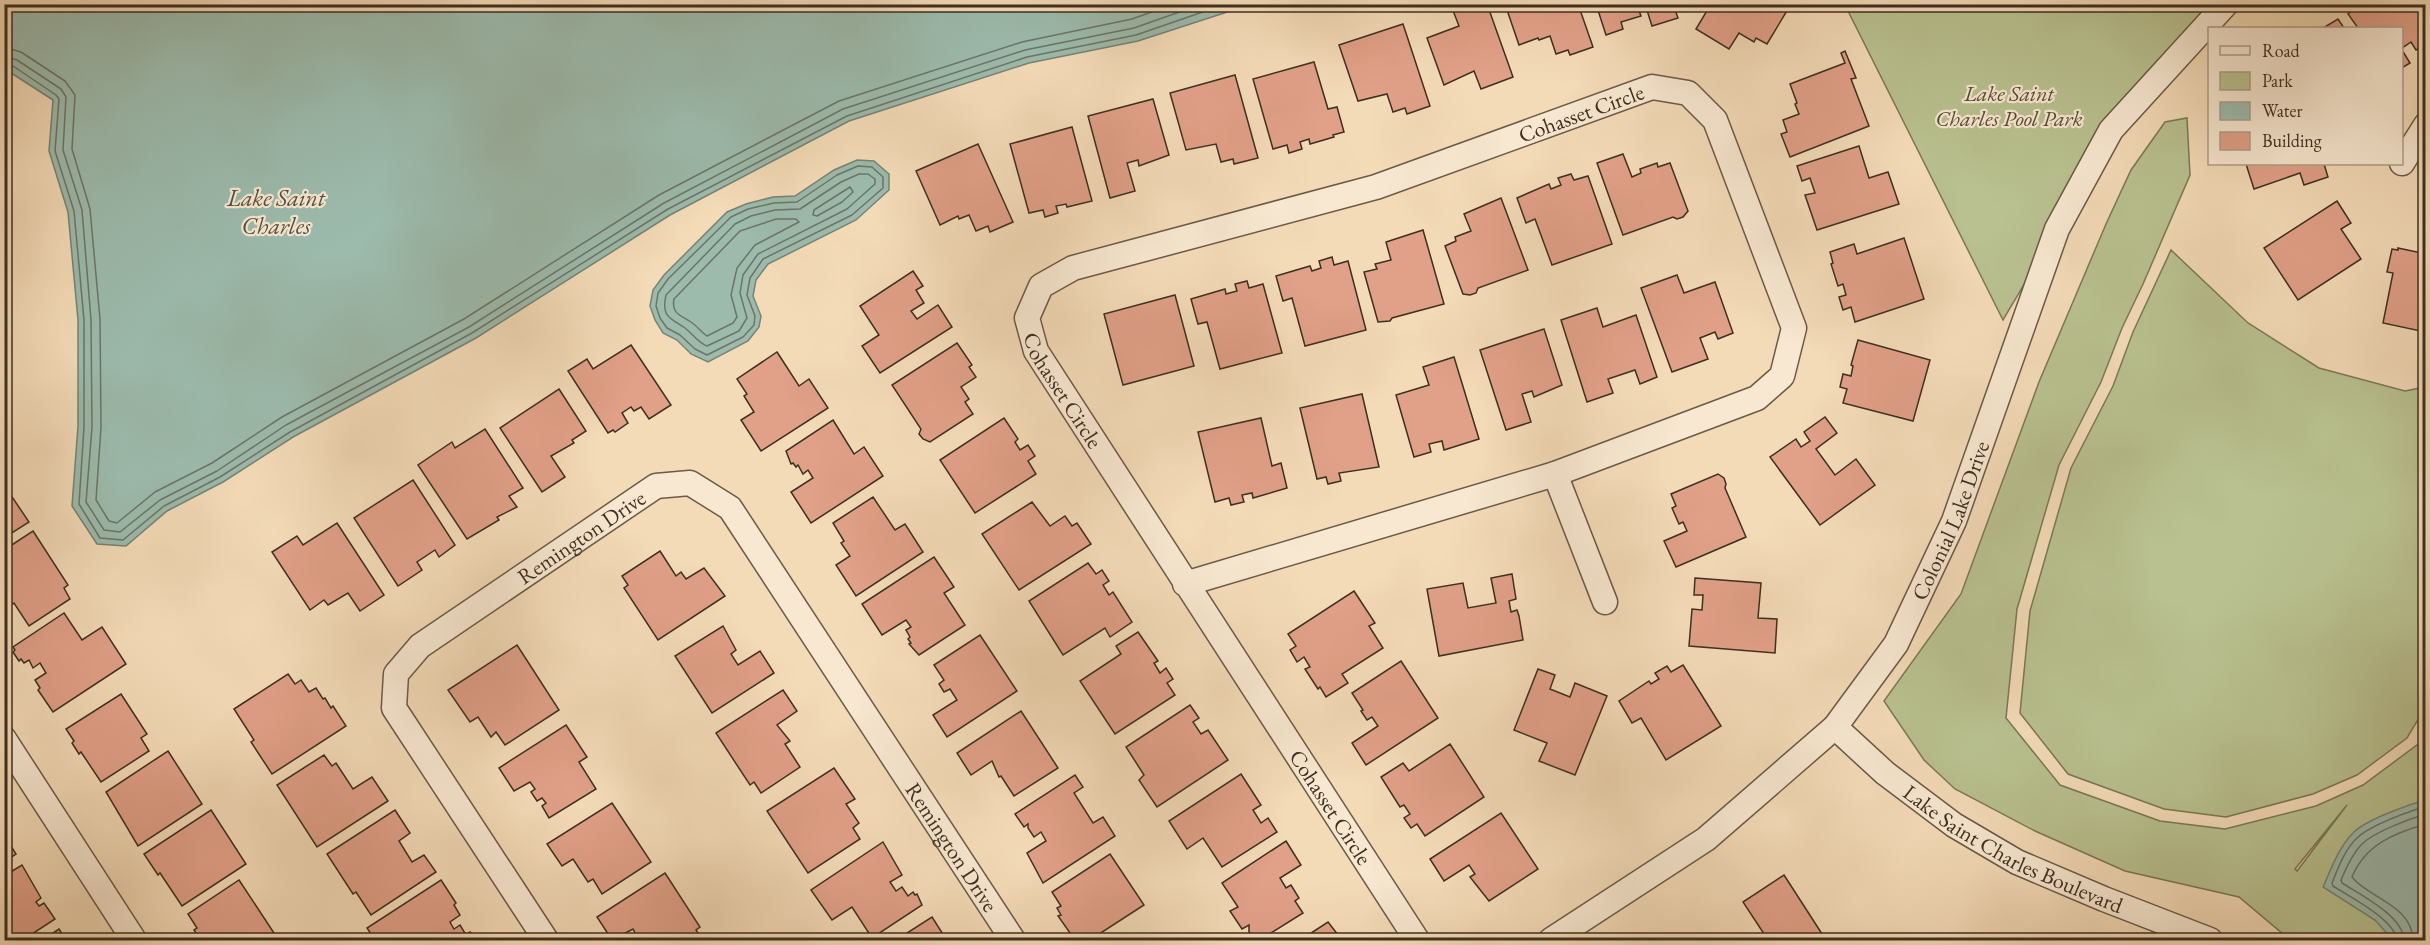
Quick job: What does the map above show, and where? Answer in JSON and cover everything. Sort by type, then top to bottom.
[{"type":"street","name":"Colonial Lake Drive","points":[[1551,940],[1706,839],[1836,727],[1896,644],[1954,521],[2057,229],[2111,130],[2226,4]]},
{"type":"street","name":"Cohasset Circle","points":[[1185,584],[1555,474],[1756,398],[1782,376],[1794,328],[1715,120],[1688,93],[1652,87],[1376,187],[1073,268],[1041,286],[1028,318],[1036,351],[1185,584],[1417,940]]},
{"type":"street","points":[[2403,161],[2426,125]]},
{"type":"street","points":[[1555,474],[1605,602]]},
{"type":"street","name":"Remington Drive","points":[[546,940],[394,708],[396,674],[420,646],[656,486],[690,483],[730,508],[1012,940]]},
{"type":"street","name":"Lake Saint Charles Boulevard","points":[[1836,727],[1885,773],[1946,819],[2017,862],[2210,940]]},
{"type":"street","points":[[4,739],[134,940]]},
{"type":"green space","name":"Lake Saint Charles Pool Park","points":[[1845,5],[2226,5],[2111,130],[2057,229],[2003,320]]},
{"type":"green space","points":[[2187,118],[2190,175],[2122,328],[2101,382],[2059,465],[2017,609],[2006,718],[2060,785],[2160,821],[2225,829],[2316,806],[2363,785],[2417,745],[2426,751],[2425,940],[2290,940],[2239,897],[2125,871],[2035,831],[1955,789],[1924,760],[1884,701],[1961,594],[2039,382],[2106,224],[2131,170],[2165,122]],"holes":[[[2347,805],[2297,871],[2295,869]]]},
{"type":"green space","points":[[2171,250],[2248,323],[2319,368],[2405,391],[2425,387],[2425,708],[2407,738],[2357,775],[2313,794],[2226,817],[2164,809],[2068,774],[2020,713],[2030,611],[2071,468],[2113,386],[2133,332]]},
{"type":"water","name":"Lake Saint Charles","points":[[5,4],[1249,5],[1138,41],[1029,63],[849,121],[670,215],[476,338],[293,437],[223,482],[167,511],[126,546],[97,544],[72,506],[78,426],[78,320],[68,212],[49,151],[53,100],[5,69]]},
{"type":"water","points":[[857,160],[874,161],[889,174],[889,190],[856,220],[768,264],[756,280],[753,296],[761,316],[759,327],[748,341],[708,362],[691,354],[677,340],[663,333],[650,306],[653,290],[664,275],[727,212],[773,197],[795,196],[834,170]]},
{"type":"water","points":[[2425,800],[2425,939],[2393,940],[2375,920],[2323,887],[2339,851],[2353,833],[2377,818]]},
{"type":"building","points":[[1461,4],[1487,4],[1513,77],[1481,89],[1474,71],[1444,85],[1427,38],[1459,26],[1452,8]]},
{"type":"building","points":[[1505,4],[1578,4],[1593,47],[1570,55],[1568,50],[1556,54],[1550,36],[1519,45]]},
{"type":"building","points":[[1596,4],[1639,4],[1637,5],[1641,16],[1621,22],[1623,29],[1606,35]]},
{"type":"building","points":[[1645,4],[1673,4],[1678,18],[1652,26]]},
{"type":"building","points":[[1711,4],[1791,4],[1767,44],[1756,38],[1754,42],[1739,33],[1729,49],[1696,29]]},
{"type":"building","points":[[2362,4],[2415,4],[2426,21],[2426,45],[2416,50],[2411,42],[2403,47],[2403,27],[2357,27],[2348,14]]},
{"type":"building","points":[[2338,19],[2343,27],[2325,27]]},
{"type":"building","points":[[1403,24],[1430,106],[1407,114],[1405,108],[1393,112],[1387,94],[1358,101],[1339,45]]},
{"type":"building","points":[[1845,51],[1856,78],[1851,79],[1869,126],[1790,157],[1781,134],[1787,132],[1783,120],[1799,114],[1790,84],[1845,63],[1841,53]]},
{"type":"building","points":[[2403,52],[2410,63],[2403,67]]},
{"type":"building","points":[[1314,62],[1328,109],[1337,107],[1344,132],[1310,144],[1309,139],[1300,142],[1302,149],[1289,153],[1287,145],[1273,149],[1253,79]]},
{"type":"building","points":[[1235,75],[1258,158],[1234,164],[1233,159],[1221,162],[1216,144],[1186,150],[1170,93]]},
{"type":"building","points":[[1153,99],[1169,155],[1139,166],[1138,160],[1127,163],[1135,191],[1110,198],[1088,116]]},
{"type":"building","points":[[1072,127],[1092,201],[1067,207],[1066,204],[1056,206],[1058,213],[1045,217],[1043,210],[1029,213],[1010,144]]},
{"type":"building","points":[[978,144],[1013,222],[990,232],[988,226],[976,231],[969,215],[959,219],[958,216],[940,225],[916,171]]},
{"type":"building","points":[[1859,146],[1869,178],[1888,172],[1899,204],[1817,230],[1805,195],[1815,193],[1810,178],[1802,181],[1797,166]]},
{"type":"building","points":[[1623,154],[1632,177],[1641,173],[1640,169],[1657,163],[1658,167],[1670,163],[1688,211],[1683,217],[1677,219],[1673,217],[1623,235],[1597,163]]},
{"type":"building","points":[[2246,165],[2324,165],[2328,177],[2304,185],[2300,173],[2254,189]]},
{"type":"building","points":[[1571,174],[1574,180],[1588,176],[1612,244],[1552,265],[1535,219],[1526,223],[1517,198],[1549,184],[1551,189],[1561,185],[1558,178]]},
{"type":"building","points":[[1501,198],[1528,270],[1478,288],[1476,293],[1463,294],[1445,246],[1456,241],[1455,237],[1471,231],[1464,214]]},
{"type":"building","points":[[2337,201],[2351,223],[2341,229],[2361,259],[2298,300],[2264,248]]},
{"type":"building","points":[[1423,230],[1444,304],[1392,318],[1390,321],[1378,322],[1364,272],[1377,269],[1375,264],[1391,260],[1386,242]]},
{"type":"building","points":[[1904,238],[1924,299],[1855,322],[1851,307],[1843,310],[1839,297],[1846,295],[1843,284],[1838,286],[1830,252],[1854,244],[1857,254]]},
{"type":"building","points":[[2398,248],[2422,253],[2419,270],[2426,271],[2426,342],[2419,340],[2421,331],[2383,323],[2393,273],[2387,272],[2392,249],[2398,250]]},
{"type":"building","points":[[1332,257],[1334,265],[1348,261],[1366,330],[1305,346],[1292,298],[1283,301],[1276,276],[1310,266],[1312,271],[1321,268],[1319,261]]},
{"type":"building","points":[[913,271],[923,286],[916,290],[924,303],[911,311],[917,319],[938,305],[952,327],[880,373],[862,346],[879,335],[860,306]]},
{"type":"building","points":[[1677,275],[1684,293],[1715,282],[1733,333],[1718,339],[1715,332],[1700,338],[1708,359],[1672,372],[1641,288]]},
{"type":"building","points":[[1247,281],[1249,288],[1263,284],[1282,353],[1220,369],[1207,322],[1198,324],[1191,299],[1225,289],[1226,294],[1237,291],[1235,284]]},
{"type":"building","points":[[1175,295],[1194,366],[1123,385],[1104,314]]},
{"type":"building","points":[[1597,308],[1603,327],[1636,315],[1657,377],[1640,384],[1635,370],[1608,379],[1613,393],[1587,402],[1561,320]]},
{"type":"building","points":[[1544,329],[1562,385],[1534,397],[1532,391],[1522,394],[1531,422],[1506,430],[1480,350]]},
{"type":"building","points":[[1858,340],[1930,360],[1913,421],[1843,403],[1847,389],[1840,387],[1843,374],[1851,376],[1853,366],[1851,365]]},
{"type":"building","points":[[957,343],[972,365],[969,367],[976,377],[961,387],[969,399],[965,402],[973,414],[930,442],[919,434],[921,429],[892,385]]},
{"type":"building","points":[[631,345],[671,405],[649,419],[641,407],[634,411],[631,407],[622,413],[628,423],[615,432],[613,430],[608,433],[568,371],[587,359],[593,369]]},
{"type":"building","points":[[777,352],[799,386],[809,379],[828,408],[761,451],[741,420],[754,412],[744,396],[747,394],[737,379]]},
{"type":"building","points":[[1454,357],[1479,439],[1444,450],[1442,441],[1429,444],[1431,452],[1414,457],[1396,395],[1429,385],[1423,367]]},
{"type":"building","points":[[559,389],[586,431],[572,440],[574,443],[551,456],[565,477],[542,492],[500,428]]},
{"type":"building","points":[[1362,394],[1379,467],[1339,473],[1341,481],[1328,484],[1326,477],[1317,479],[1300,408]]},
{"type":"building","points":[[1825,417],[1837,433],[1816,449],[1835,475],[1856,459],[1875,485],[1820,525],[1770,457],[1796,439],[1801,447],[1810,441],[1804,432]]},
{"type":"building","points":[[1004,418],[1018,439],[1015,442],[1020,450],[1028,445],[1035,456],[1028,461],[1036,474],[975,513],[940,460]]},
{"type":"building","points":[[1261,418],[1272,466],[1281,463],[1287,488],[1253,498],[1252,493],[1242,495],[1244,502],[1231,505],[1229,498],[1215,502],[1198,432]]},
{"type":"building","points":[[833,420],[854,454],[864,447],[883,476],[811,523],[791,492],[813,478],[808,470],[803,474],[798,465],[796,467],[793,463],[791,464],[786,451]]},
{"type":"building","points":[[485,429],[523,488],[509,496],[517,507],[497,517],[499,520],[467,539],[418,465],[452,442],[455,448]]},
{"type":"building","points":[[1718,474],[1724,478],[1725,488],[1746,537],[1676,567],[1664,541],[1687,531],[1683,522],[1679,524],[1672,508],[1676,506],[1671,494]]},
{"type":"building","points":[[413,480],[455,545],[439,557],[435,550],[417,562],[422,570],[398,586],[354,518]]},
{"type":"building","points":[[4,485],[29,522],[4,538]]},
{"type":"building","points":[[873,497],[895,530],[905,524],[923,552],[856,596],[836,565],[850,556],[841,543],[844,541],[833,523]]},
{"type":"building","points":[[1032,502],[1050,526],[1065,516],[1072,526],[1077,523],[1091,544],[1019,590],[982,534]]},
{"type":"building","points":[[337,523],[384,595],[360,611],[348,593],[328,605],[324,600],[310,610],[272,552],[297,536],[303,545]]},
{"type":"building","points":[[33,531],[68,585],[64,588],[70,599],[29,626],[14,603],[10,606],[4,597],[4,550]]},
{"type":"building","points":[[660,551],[676,576],[681,572],[686,579],[704,568],[725,596],[658,640],[624,588],[628,585],[622,576]]},
{"type":"building","points":[[934,557],[954,587],[944,593],[965,625],[919,655],[909,644],[911,643],[908,639],[910,637],[906,630],[911,627],[906,620],[882,635],[862,604]]},
{"type":"building","points":[[1088,563],[1096,574],[1102,570],[1109,581],[1103,585],[1109,595],[1113,592],[1132,622],[1110,637],[1105,628],[1063,655],[1029,601]]},
{"type":"building","points":[[1512,574],[1516,599],[1509,601],[1511,612],[1517,610],[1523,640],[1439,656],[1427,589],[1463,583],[1468,608],[1496,603],[1491,578]]},
{"type":"building","points":[[1695,578],[1761,583],[1758,618],[1777,619],[1775,653],[1689,646],[1692,609],[1702,610],[1703,595],[1694,595]]},
{"type":"building","points":[[1354,591],[1375,623],[1369,626],[1383,648],[1342,674],[1348,683],[1326,697],[1305,669],[1310,667],[1304,657],[1297,662],[1290,650],[1296,646],[1288,634]]},
{"type":"building","points":[[64,613],[82,640],[102,627],[126,664],[53,712],[38,690],[40,688],[35,680],[46,673],[40,663],[33,668],[29,660],[24,663],[21,659],[19,661],[13,652],[15,650],[13,647]]},
{"type":"building","points":[[723,626],[736,650],[731,654],[738,665],[760,651],[774,673],[712,713],[675,656]]},
{"type":"building","points":[[1138,632],[1158,661],[1154,663],[1160,673],[1166,668],[1173,679],[1167,683],[1175,695],[1115,734],[1080,681],[1121,654],[1116,646]]},
{"type":"building","points":[[980,635],[1017,691],[947,737],[933,715],[957,700],[950,689],[944,692],[939,684],[944,680],[934,665]]},
{"type":"building","points":[[517,645],[559,710],[505,745],[496,732],[491,737],[478,717],[470,722],[448,690]]},
{"type":"building","points":[[1401,661],[1438,718],[1366,765],[1352,743],[1378,726],[1372,717],[1367,720],[1352,693]]},
{"type":"building","points":[[1683,665],[1721,726],[1666,760],[1641,718],[1632,723],[1619,701],[1649,681],[1651,684],[1659,679],[1655,673],[1667,666],[1671,672]]},
{"type":"building","points":[[1538,669],[1555,675],[1550,689],[1570,697],[1575,683],[1607,696],[1575,775],[1539,761],[1547,743],[1514,730]]},
{"type":"building","points":[[288,674],[295,684],[301,680],[309,692],[316,688],[331,708],[333,706],[346,726],[272,774],[251,742],[254,740],[234,709]]},
{"type":"building","points":[[783,690],[797,711],[777,725],[790,741],[785,744],[800,767],[761,793],[754,782],[750,785],[716,733]]},
{"type":"building","points":[[121,694],[147,734],[141,738],[149,751],[101,782],[81,752],[79,754],[66,729]]},
{"type":"building","points":[[1190,705],[1199,718],[1193,722],[1201,734],[1208,730],[1228,760],[1157,807],[1139,780],[1144,775],[1126,747]]},
{"type":"building","points":[[1021,711],[1058,768],[1014,796],[1001,776],[999,777],[992,761],[971,775],[957,753]]},
{"type":"building","points":[[566,725],[587,757],[579,762],[596,789],[549,818],[542,806],[546,803],[542,798],[537,801],[531,792],[535,789],[530,782],[514,791],[499,768]]},
{"type":"building","points":[[1450,744],[1484,797],[1425,836],[1417,824],[1411,828],[1404,818],[1410,814],[1404,805],[1400,807],[1381,777],[1403,763],[1409,771]]},
{"type":"building","points":[[168,751],[202,804],[138,846],[106,792]]},
{"type":"building","points":[[324,755],[332,766],[336,763],[353,789],[372,777],[388,801],[317,847],[277,785]]},
{"type":"building","points":[[834,768],[855,799],[846,804],[859,823],[853,828],[860,839],[808,873],[767,811]]},
{"type":"building","points":[[1241,774],[1261,805],[1253,810],[1261,823],[1268,818],[1277,832],[1222,867],[1203,838],[1187,849],[1169,821]]},
{"type":"building","points":[[1075,775],[1083,787],[1074,793],[1093,823],[1103,817],[1115,836],[1043,883],[1027,853],[1046,841],[1041,832],[1034,837],[1028,824],[1024,827],[1015,814]]},
{"type":"building","points":[[612,803],[651,862],[602,894],[593,879],[588,882],[573,859],[562,866],[547,844]]},
{"type":"building","points":[[211,810],[246,864],[182,906],[144,854]]},
{"type":"building","points":[[395,810],[410,833],[399,841],[412,862],[424,855],[436,872],[371,915],[356,892],[353,894],[327,854]]},
{"type":"building","points":[[1501,813],[1538,869],[1489,901],[1470,877],[1475,874],[1469,865],[1444,881],[1430,859]]},
{"type":"building","points":[[4,835],[16,854],[4,862]]},
{"type":"building","points":[[1286,841],[1301,865],[1280,878],[1286,888],[1291,885],[1299,898],[1295,901],[1303,913],[1260,940],[1249,932],[1249,925],[1242,929],[1230,911],[1238,907],[1222,883]]},
{"type":"building","points":[[883,842],[902,875],[890,882],[896,891],[902,887],[908,896],[913,892],[917,894],[922,905],[872,938],[852,907],[832,920],[811,890]]},
{"type":"building","points":[[1110,854],[1144,905],[1090,940],[1075,940],[1058,916],[1061,915],[1057,908],[1061,906],[1052,892]]},
{"type":"building","points":[[22,865],[41,898],[36,902],[39,906],[44,903],[55,919],[23,940],[4,940],[4,876]]},
{"type":"building","points":[[665,873],[700,927],[696,930],[703,940],[639,940],[633,929],[612,940],[597,917]]},
{"type":"building","points":[[1784,875],[1824,937],[1818,940],[1768,940],[1743,902]]},
{"type":"building","points":[[239,880],[274,933],[263,940],[205,940],[202,936],[199,938],[194,930],[197,928],[188,914]]},
{"type":"building","points":[[441,880],[456,903],[454,905],[460,915],[450,922],[454,929],[460,925],[466,935],[470,932],[479,940],[375,940],[367,928]]},
{"type":"building","points":[[932,917],[946,939],[896,940]]},
{"type":"building","points":[[1328,922],[1342,940],[1307,940],[1305,937]]},
{"type":"building","points":[[59,929],[66,940],[42,940]]},
{"type":"building","points":[[2020,935],[2033,940],[2017,940]]}]
